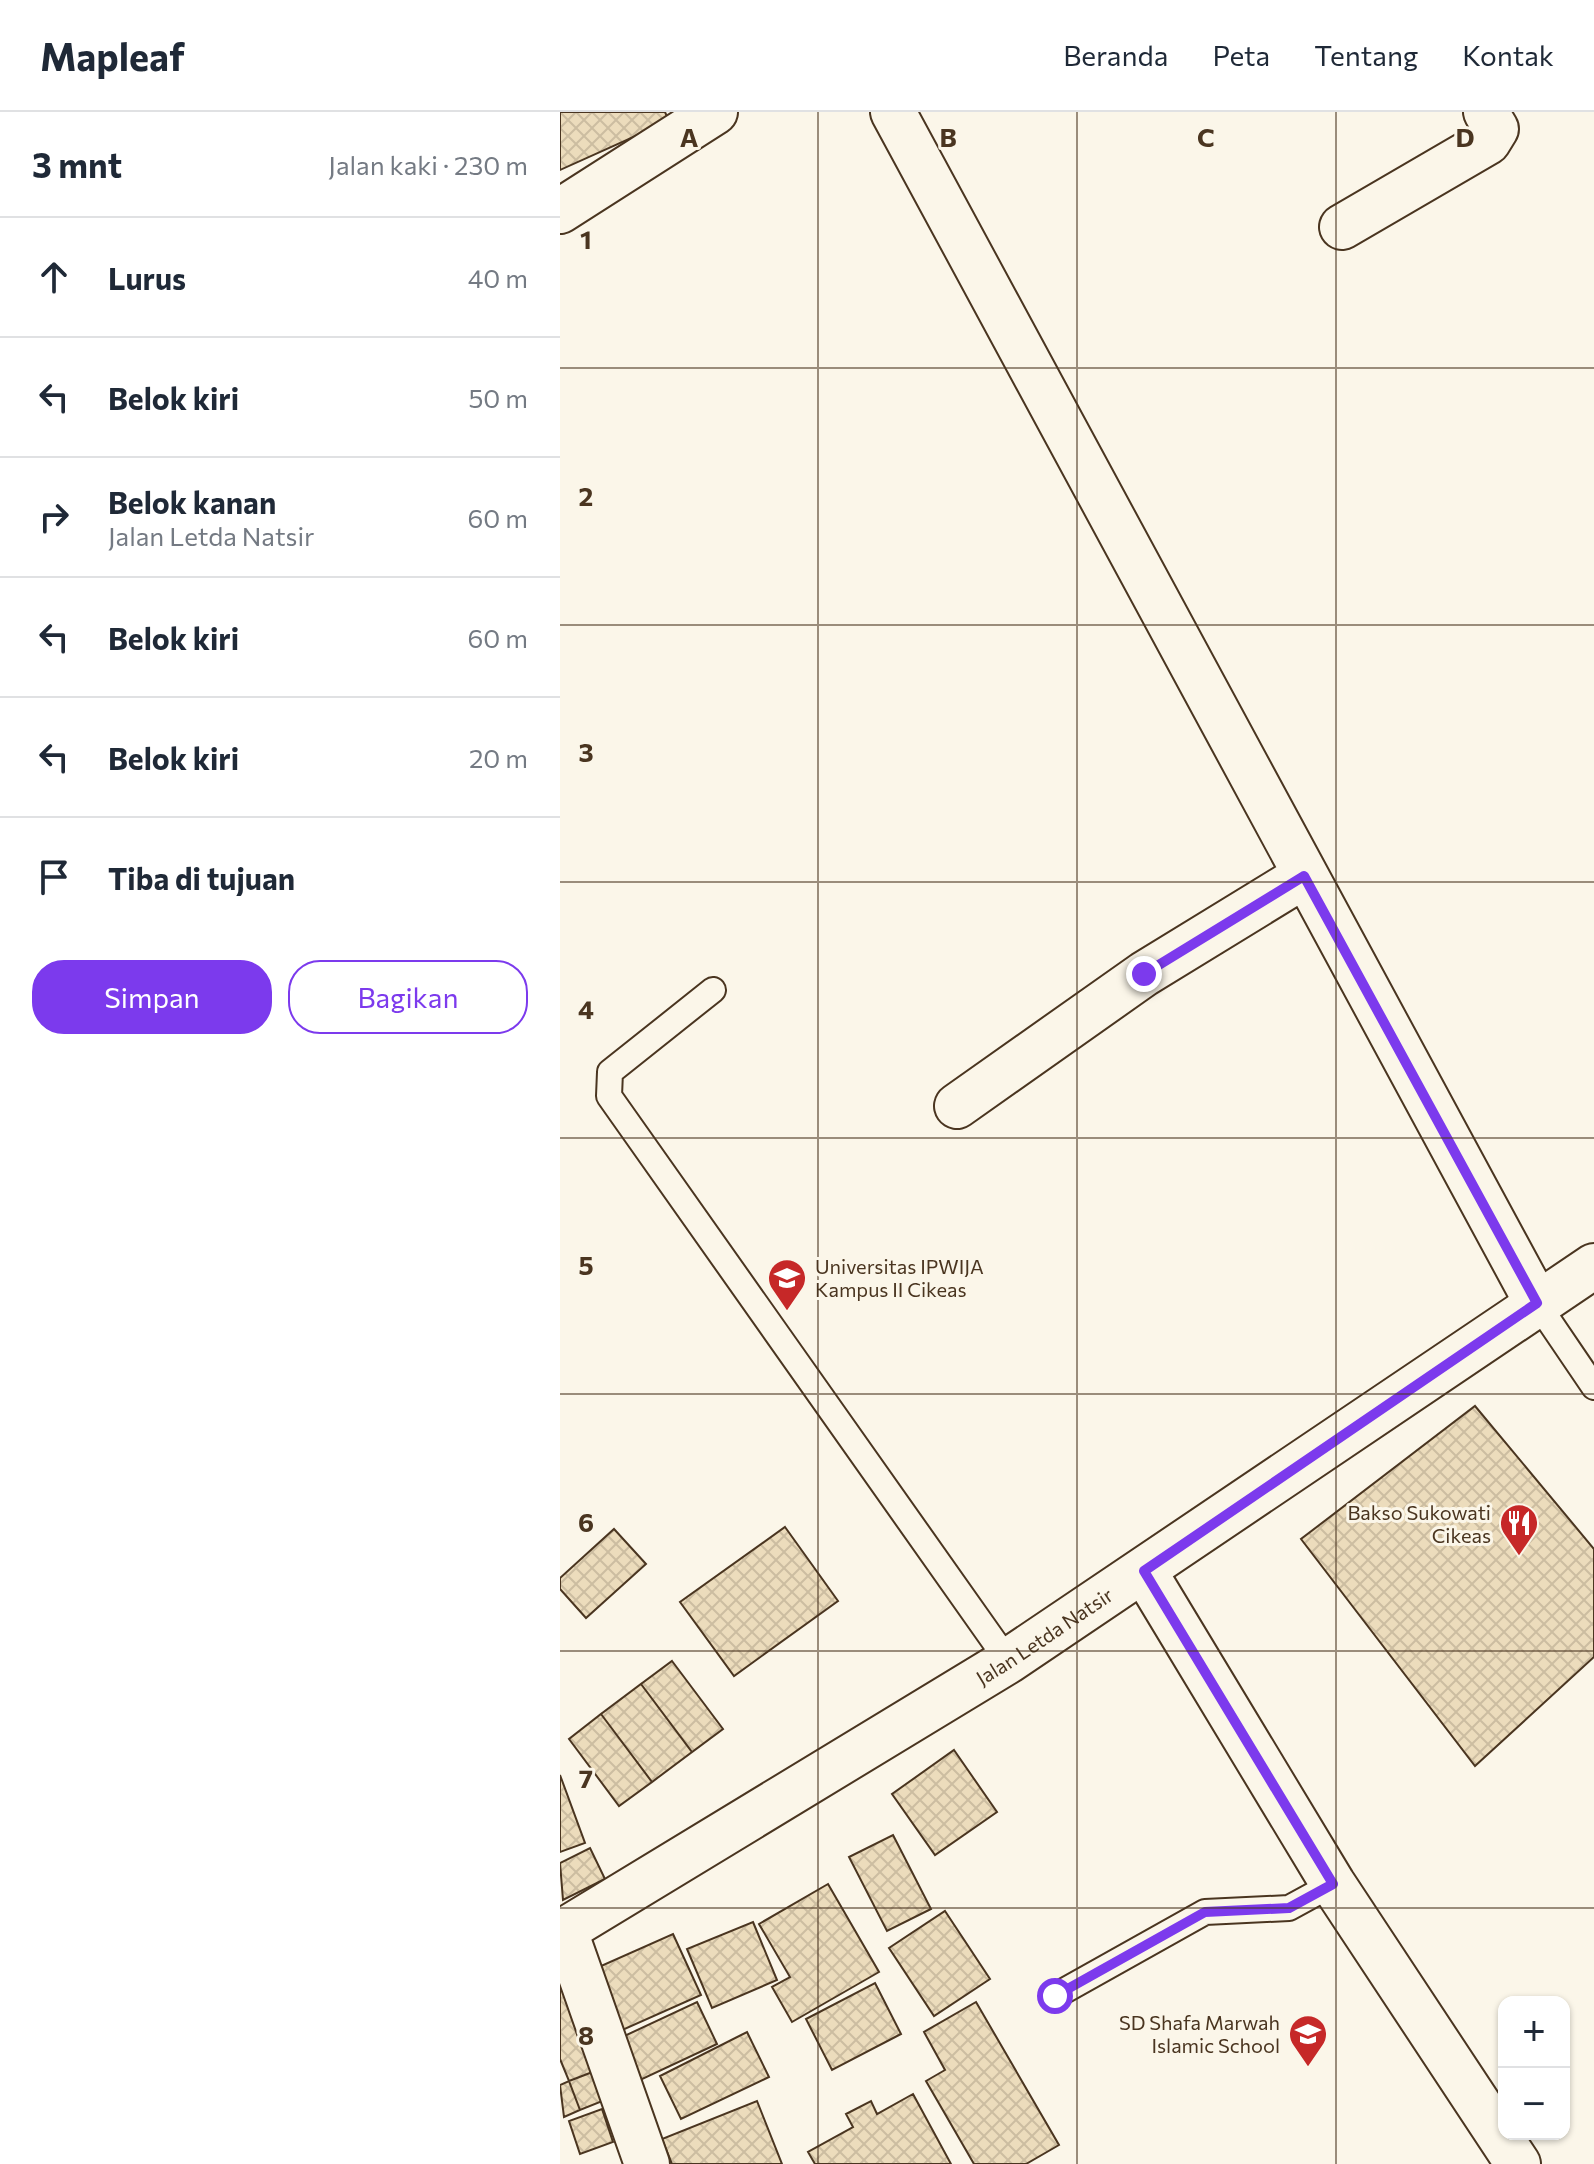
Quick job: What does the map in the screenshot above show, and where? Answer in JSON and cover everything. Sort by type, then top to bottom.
[{"type":"street","points":[[560,211],[715,112]]},
{"type":"street","points":[[893,112],[1537,1303]]},
{"type":"street","points":[[1342,227],[1488,142],[1496,129],[1486,112]]},
{"type":"street","points":[[957,1106],[1144,974],[1304,876]]},
{"type":"street","name":"Jalan Letda Natsir","points":[[562,1932],[1008,1661],[1594,1266]]},
{"type":"street","points":[[1144,1571],[1333,1884],[1518,2164]]},
{"type":"street","points":[[562,1932],[647,2164]]},
{"type":"lane","points":[[713,990],[610,1072],[609,1096],[1008,1661]]},
{"type":"lane","points":[[1537,1303],[1594,1387]]},
{"type":"lane","points":[[1055,1996],[1205,1912],[1289,1908],[1333,1884]]},
{"type":"building","points":[[560,112],[665,112],[669,121],[560,170]]},
{"type":"building","points":[[1475,1406],[1594,1549],[1594,1657],[1475,1766],[1301,1539]]},
{"type":"building","points":[[785,1527],[838,1601],[734,1676],[680,1602]]},
{"type":"building","points":[[614,1529],[646,1564],[586,1618],[560,1589],[560,1578]]},
{"type":"building","points":[[672,1661],[723,1729],[692,1752],[641,1684]]},
{"type":"building","points":[[641,1684],[692,1752],[652,1782],[601,1714]]},
{"type":"building","points":[[601,1714],[652,1782],[619,1806],[569,1739]]},
{"type":"building","points":[[954,1750],[997,1812],[935,1855],[892,1794]]},
{"type":"building","points":[[560,1775],[585,1843],[560,1852]]},
{"type":"building","points":[[893,1835],[931,1909],[887,1931],[849,1857]]},
{"type":"building","points":[[590,1848],[605,1879],[563,1900],[560,1863]]},
{"type":"building","points":[[828,1884],[879,1972],[792,2022],[772,1987],[790,1977],[759,1924]]},
{"type":"building","points":[[945,1911],[990,1979],[934,2016],[889,1948]]},
{"type":"building","points":[[753,1922],[777,1980],[712,2008],[687,1949]]},
{"type":"building","points":[[673,1934],[701,1995],[611,2035],[583,1974]]},
{"type":"building","points":[[875,1983],[901,2034],[832,2070],[806,2019]]},
{"type":"building","points":[[571,1985],[603,2068],[569,2081],[560,2059],[560,1989]]},
{"type":"building","points":[[697,2002],[717,2044],[638,2081],[618,2039]]},
{"type":"building","points":[[976,2002],[1059,2145],[1026,2164],[974,2164],[926,2081],[945,2070],[924,2032]]},
{"type":"building","points":[[747,2032],[769,2077],[681,2119],[660,2076]]},
{"type":"building","points":[[603,2068],[615,2096],[580,2110],[569,2081]]},
{"type":"building","points":[[569,2081],[580,2110],[564,2117],[560,2085]]},
{"type":"building","points":[[913,2094],[951,2164],[815,2164],[808,2152],[853,2127],[846,2114],[871,2101],[877,2114]]},
{"type":"building","points":[[757,2101],[782,2164],[672,2164],[662,2139]]},
{"type":"building","points":[[602,2109],[613,2142],[580,2154],[569,2121]]},
{"type":"place","name":"Universitas IPWIJA Kampus II Cikeas","points":[[787,1312]]},
{"type":"place","name":"Bakso Sukowati Cikeas","points":[[1519,1557]]},
{"type":"place","name":"SD Shafa Marwah Islamic School","points":[[1308,2068]]},
{"type":"route","points":[[1055,1996],[1205,1912],[1289,1908],[1333,1884],[1144,1571],[1537,1303],[1304,876],[1144,974]]}]
